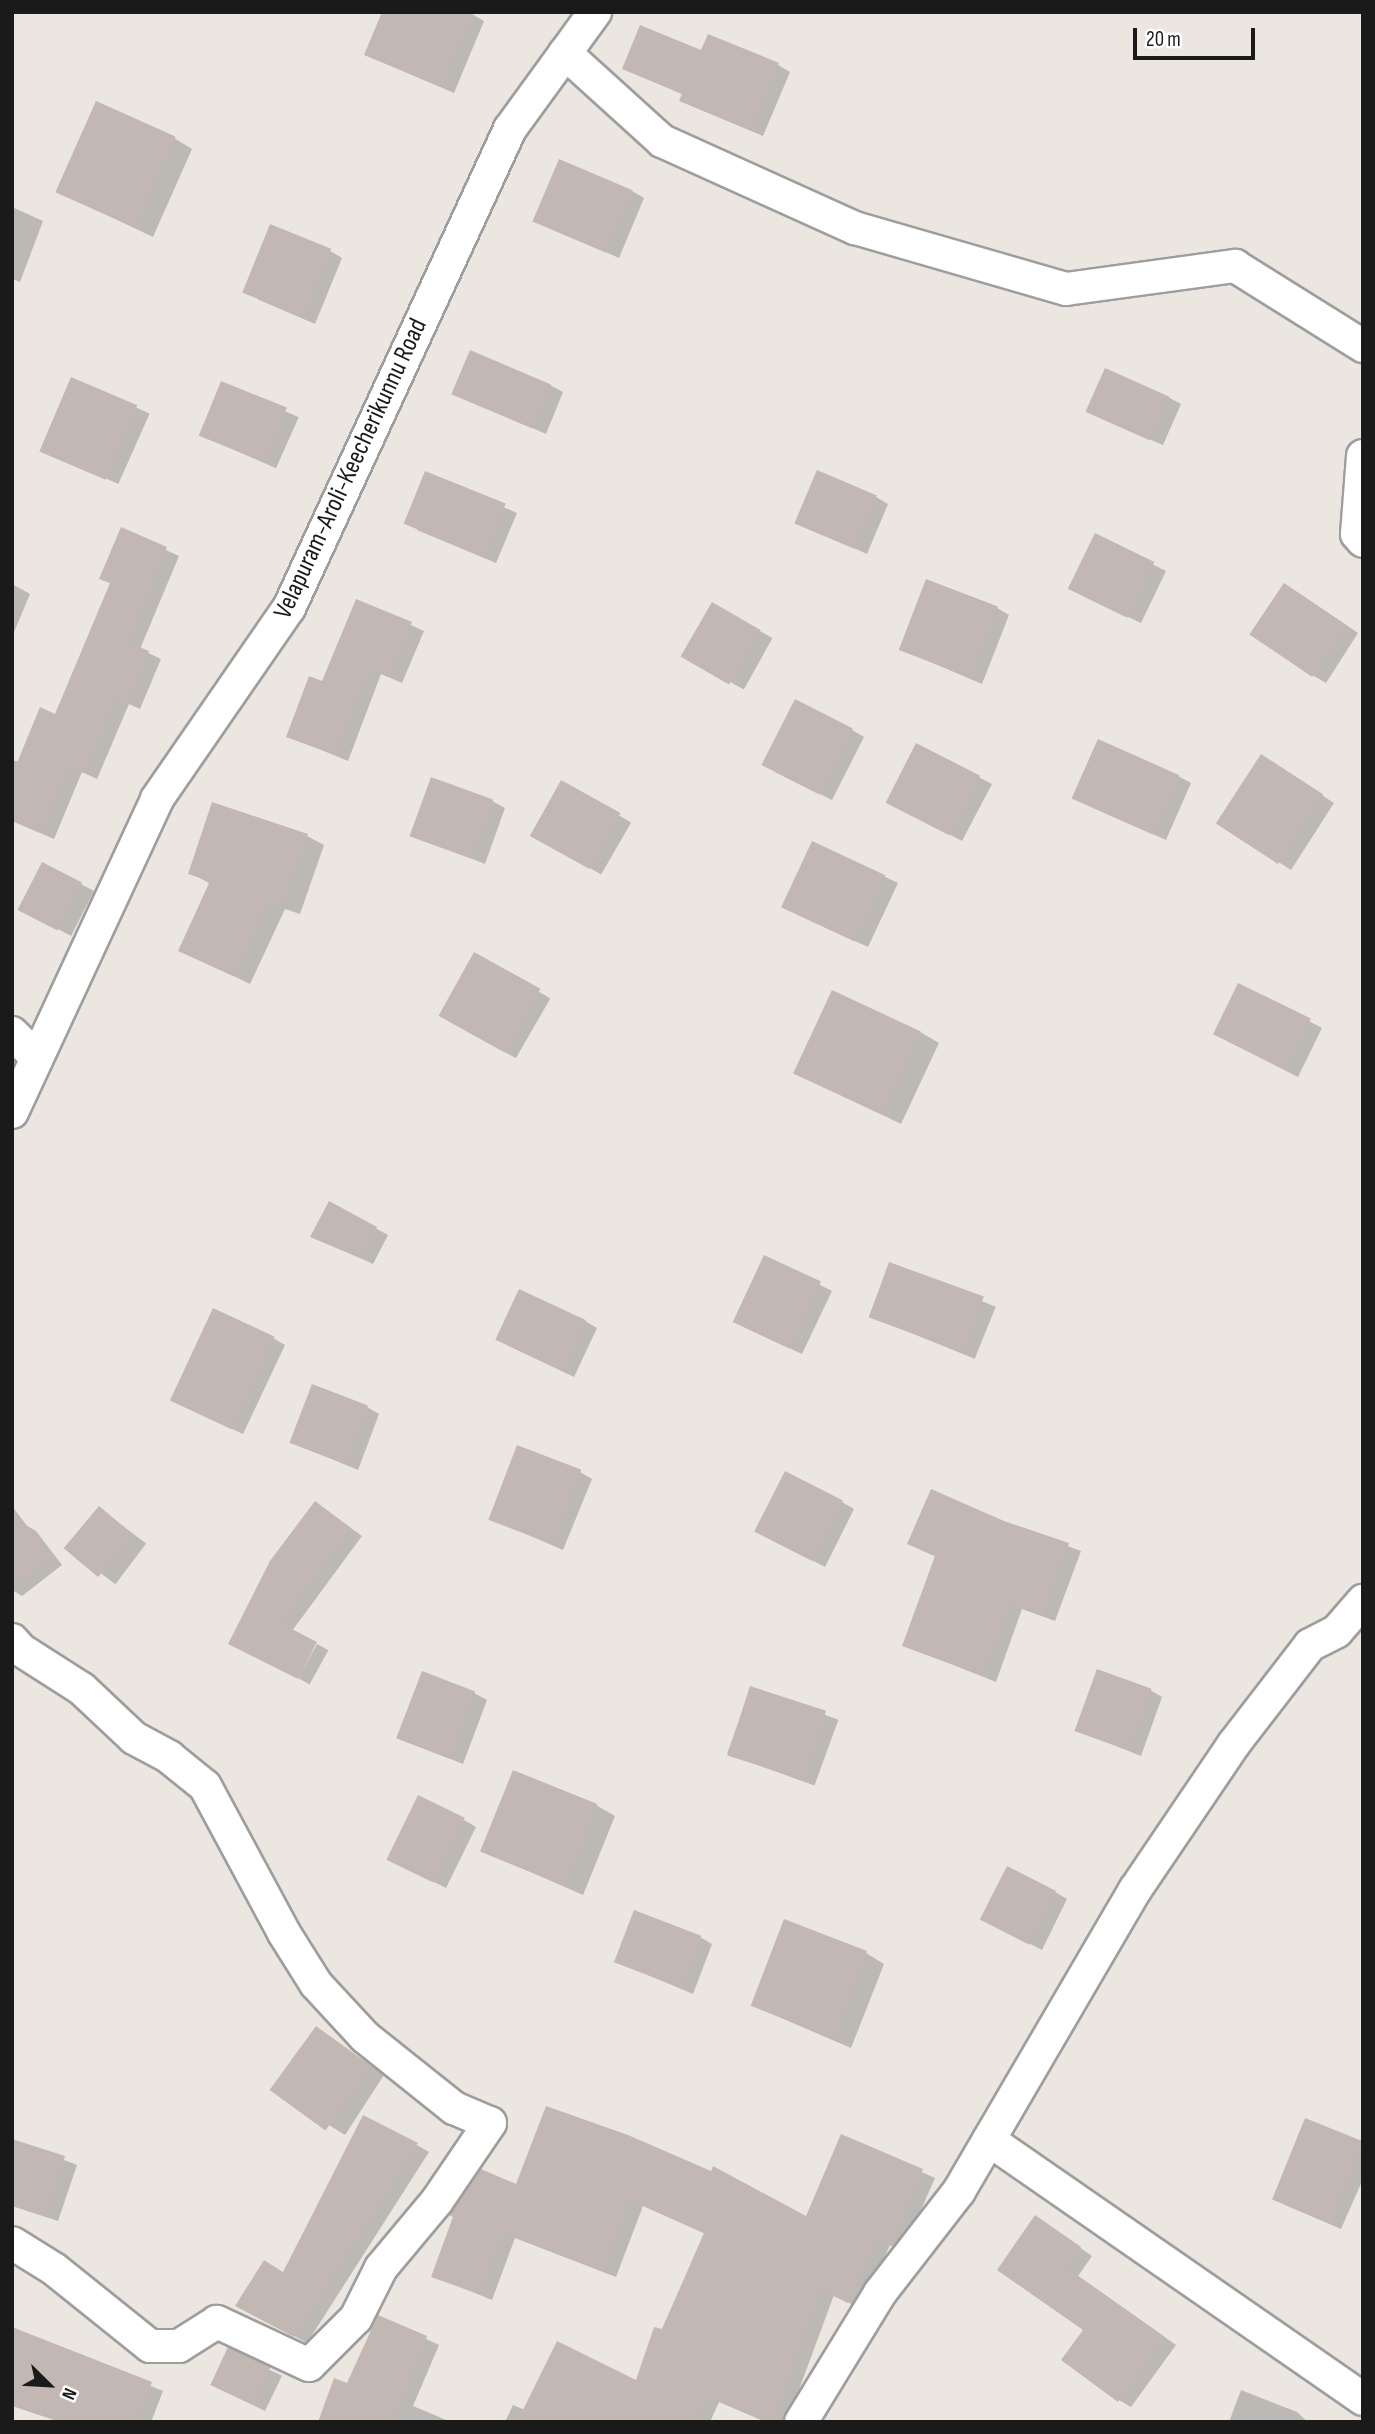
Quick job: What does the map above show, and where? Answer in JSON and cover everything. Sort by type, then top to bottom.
[{"type":"street","name":"Velapuram-Aroli-Keecherikunnu Road","points":[[12,1112],[157,799],[289,608],[510,129],[595,12]]},
{"type":"street","points":[[565,53],[662,141],[855,228],[1066,289],[1235,266],[1363,346]]},
{"type":"street","points":[[1363,456],[1357,534],[1363,541]]},
{"type":"street","points":[[12,1033],[37,1058]]},
{"type":"street","points":[[801,2422],[880,2294],[959,2191],[1135,1890],[1233,1745],[1310,1645],[1337,1631],[1363,1601]]},
{"type":"street","points":[[12,1640],[21,1650],[82,1689],[134,1738],[169,1757],[205,1786],[284,1933],[316,1984],[365,2037],[454,2108],[490,2123],[437,2201],[381,2268],[356,2318],[309,2365],[217,2322],[179,2346],[150,2346],[54,2269],[12,2242]]},
{"type":"street","points":[[989,2140],[1363,2399]]},
{"type":"building","points":[[382,12],[473,12],[441,87],[364,55]]},
{"type":"building","points":[[640,25],[701,50],[708,34],[779,63],[750,130],[679,101],[682,94],[622,69]]},
{"type":"building","points":[[96,101],[175,136],[135,228],[55,192]]},
{"type":"building","points":[[559,159],[633,190],[606,253],[532,222]]},
{"type":"building","points":[[270,224],[331,249],[303,317],[242,293]]},
{"type":"building","points":[[470,350],[551,384],[532,429],[451,394]]},
{"type":"building","points":[[1105,368],[1169,396],[1149,440],[1085,412]]},
{"type":"building","points":[[71,377],[137,405],[106,480],[39,452]]},
{"type":"building","points":[[221,381],[287,408],[265,462],[199,436]]},
{"type":"building","points":[[817,470],[877,495],[854,549],[794,523]]},
{"type":"building","points":[[425,471],[506,504],[484,556],[404,524]]},
{"type":"building","points":[[121,527],[167,547],[128,642],[149,651],[127,703],[116,699],[84,773],[69,767],[41,833],[12,821],[12,775],[40,707],[55,714],[110,583],[99,579]]},
{"type":"building","points":[[1095,533],[1154,562],[1127,618],[1068,589]]},
{"type":"building","points":[[926,579],[998,607],[971,678],[899,650]]},
{"type":"building","points":[[1284,583],[1347,625],[1312,677],[1249,634]]},
{"type":"building","points":[[356,599],[412,622],[389,677],[369,669],[335,755],[286,737],[309,676],[322,681]]},
{"type":"building","points":[[712,602],[760,630],[729,685],[680,657]]},
{"type":"building","points":[[795,699],[853,729],[819,794],[761,765]]},
{"type":"building","points":[[1098,739],[1179,775],[1153,835],[1072,798]]},
{"type":"building","points":[[916,743],[980,776],[950,835],[886,803]]},
{"type":"building","points":[[1261,754],[1323,794],[1278,864],[1216,824]]},
{"type":"building","points":[[431,777],[493,800],[471,859],[409,836]]},
{"type":"building","points":[[561,780],[620,813],[589,869],[530,836]]},
{"type":"building","points":[[212,802],[308,834],[283,906],[268,901],[233,976],[178,951],[210,881],[188,874]]},
{"type":"building","points":[[812,841],[885,875],[855,941],[781,907]]},
{"type":"building","points":[[42,862],[82,882],[58,931],[17,910]]},
{"type":"building","points":[[474,952],[540,989],[505,1053],[439,1016]]},
{"type":"building","points":[[1238,983],[1311,1019],[1286,1070],[1213,1034]]},
{"type":"building","points":[[832,990],[921,1031],[882,1115],[793,1073]]},
{"type":"building","points":[[329,1201],[377,1227],[360,1258],[310,1237]]},
{"type":"building","points":[[764,1255],[821,1282],[790,1349],[733,1322]]},
{"type":"building","points":[[889,1262],[984,1297],[964,1352],[869,1317]]},
{"type":"building","points":[[519,1289],[586,1320],[562,1371],[495,1340]]},
{"type":"building","points":[[213,1308],[275,1337],[232,1429],[170,1400]]},
{"type":"building","points":[[312,1384],[368,1406],[345,1464],[289,1443]]},
{"type":"building","points":[[517,1445],[581,1470],[553,1544],[488,1520]]},
{"type":"building","points":[[785,1471],[843,1501],[812,1561],[754,1532]]},
{"type":"building","points":[[931,1489],[1004,1521],[1069,1543],[1042,1615],[1010,1603],[983,1676],[902,1646],[935,1556],[907,1544]]},
{"type":"building","points":[[315,1501],[351,1528],[280,1623],[317,1642],[298,1679],[228,1644],[270,1561]]},
{"type":"building","points":[[12,1506],[51,1558],[12,1587]]},
{"type":"building","points":[[99,1506],[133,1535],[98,1577],[64,1548]]},
{"type":"building","points":[[1097,1669],[1152,1689],[1129,1751],[1074,1731]]},
{"type":"building","points":[[422,1671],[475,1691],[449,1759],[396,1738]]},
{"type":"building","points":[[750,1686],[826,1711],[804,1780],[727,1755]]},
{"type":"building","points":[[513,1770],[597,1804],[564,1886],[480,1852]]},
{"type":"building","points":[[418,1795],[465,1818],[433,1883],[386,1860]]},
{"type":"building","points":[[1007,1866],[1056,1891],[1029,1944],[980,1919]]},
{"type":"building","points":[[634,1910],[701,1936],[681,1988],[614,1962]]},
{"type":"building","points":[[784,1919],[867,1951],[834,2038],[751,2006]]},
{"type":"building","points":[[316,2026],[372,2067],[325,2130],[270,2090]]},
{"type":"building","points":[[546,2106],[628,2135],[711,2171],[713,2166],[806,2216],[841,2134],[923,2169],[891,2246],[878,2240],[848,2303],[821,2290],[772,2422],[706,2396],[695,2422],[517,2422],[557,2341],[636,2380],[654,2327],[662,2329],[704,2233],[630,2200],[603,2271],[503,2232],[479,2294],[431,2277],[453,2217],[449,2215],[481,2169],[516,2184]]},
{"type":"building","points":[[363,2115],[418,2143],[294,2337],[235,2306],[264,2260],[283,2272]]},
{"type":"building","points":[[1305,2118],[1363,2141],[1330,2223],[1272,2200]]},
{"type":"building","points":[[12,2139],[65,2156],[46,2216],[12,2205]]},
{"type":"building","points":[[1035,2215],[1081,2247],[1067,2268],[1165,2337],[1118,2402],[1061,2360],[1083,2330],[997,2270]]},
{"type":"building","points":[[378,2315],[427,2336],[392,2422],[318,2422],[334,2378],[347,2383]]},
{"type":"building","points":[[12,2327],[152,2382],[136,2422],[65,2422],[12,2404]]},
{"type":"building","points":[[228,2347],[271,2367],[253,2405],[210,2385]]}]
